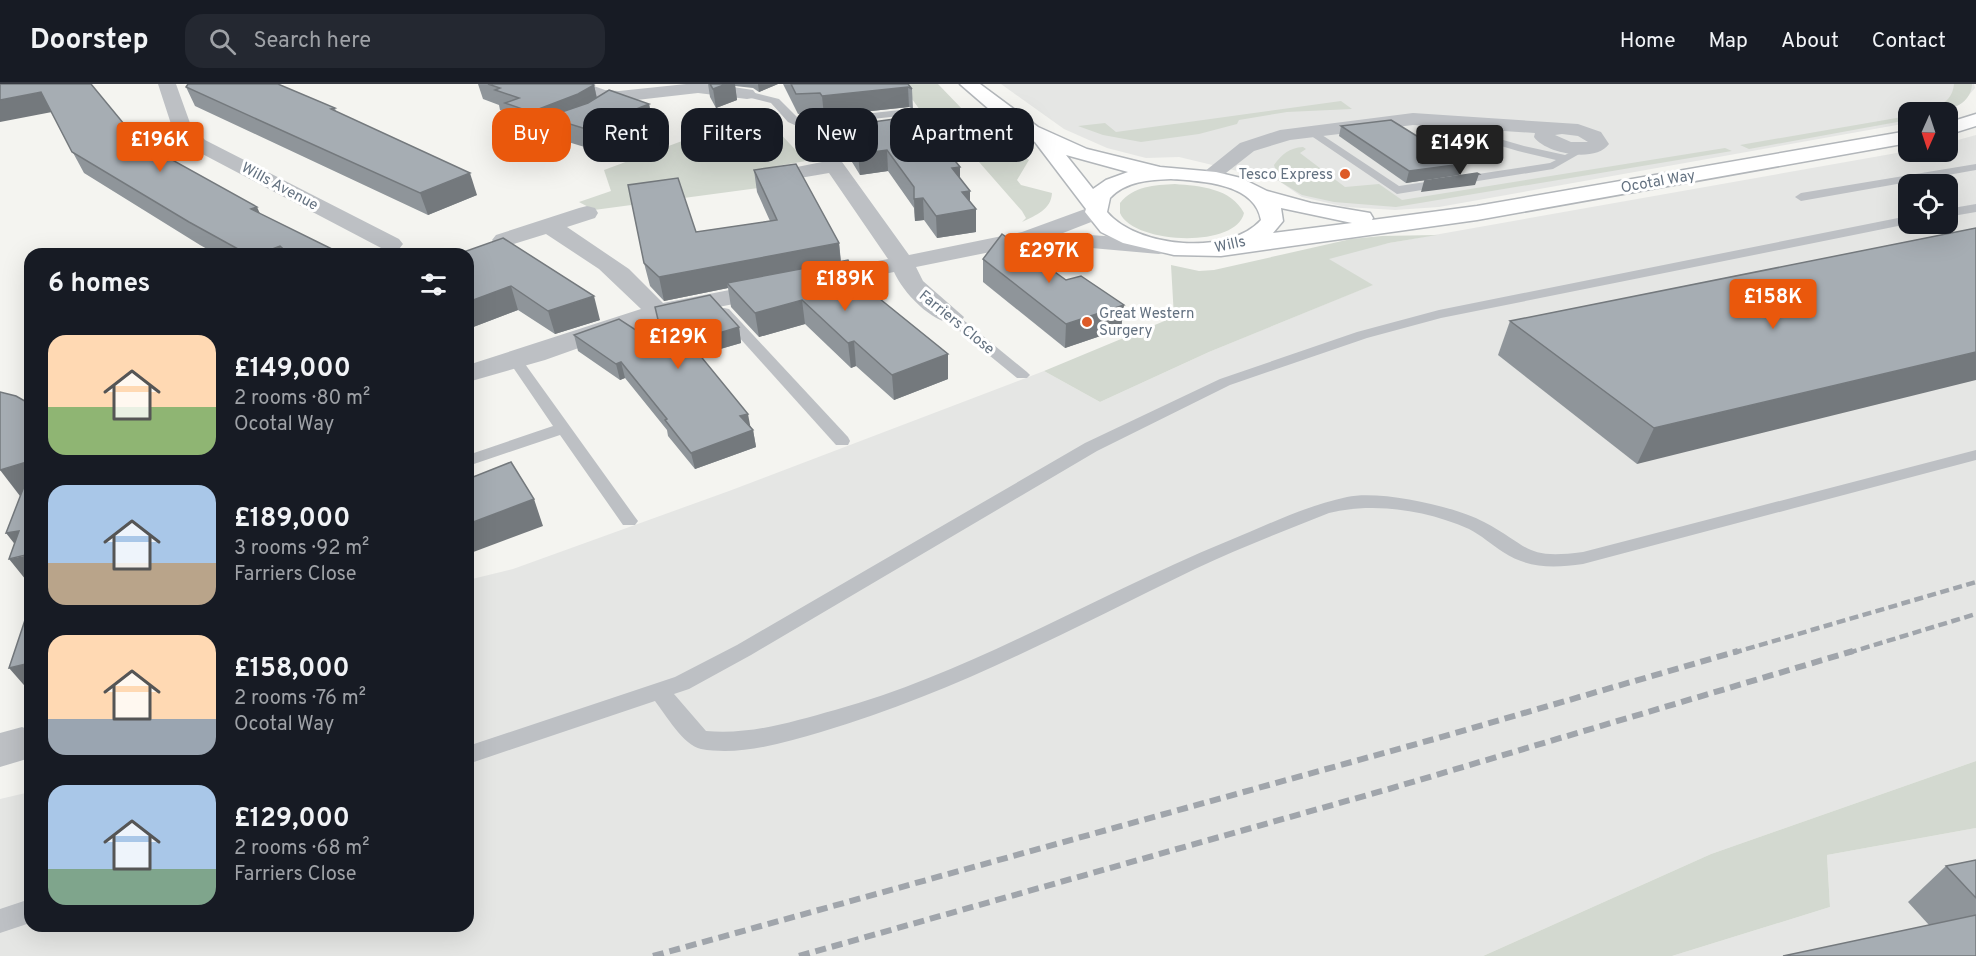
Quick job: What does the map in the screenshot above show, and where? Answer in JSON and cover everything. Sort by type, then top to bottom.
[{"type":"main road","points":[[969,84],[1011,118],[1042,138],[1087,154],[1158,173],[1210,176],[1242,186],[1258,195]]},
{"type":"main road","points":[[1958,126],[1976,120]]},
{"type":"main road","points":[[1042,138],[1095,209]]},
{"type":"main road","name":"Ocotal Way","points":[[1232,246],[1500,210],[1898,139]]},
{"type":"main road","points":[[1095,209],[1102,192],[1117,182],[1158,173]]},
{"type":"main road","name":"Ocotal Way","points":[[1258,195],[1326,213],[1408,222]]},
{"type":"main road","name":"Wills","points":[[1095,209],[1115,231],[1135,240],[1159,247],[1197,250],[1232,246],[1259,236],[1272,221],[1268,205],[1258,195]]},
{"type":"street","name":"Wills Avenue","points":[[167,84],[184,131],[198,144],[391,244]]},
{"type":"street","points":[[573,84],[591,94],[614,102],[701,86],[747,94]]},
{"type":"street","points":[[1210,176],[1254,143],[1274,137],[1380,121],[1426,119],[1564,144]]},
{"type":"street","points":[[1355,126],[1441,125],[1564,144]]},
{"type":"street","points":[[794,172],[822,162]]},
{"type":"street","name":"Farriers Close","points":[[832,162],[902,262],[912,285],[951,318]]},
{"type":"street","points":[[474,372],[657,312],[1028,238],[1095,209]]},
{"type":"street","points":[[504,240],[587,213]]},
{"type":"street","points":[[549,226],[621,274],[638,288],[657,312]]},
{"type":"street","points":[[1028,238],[1159,247]]},
{"type":"lane","points":[[747,94],[775,101],[792,120],[799,124],[890,114]]},
{"type":"lane","points":[[1309,131],[1397,190],[1553,166],[1564,144]]},
{"type":"lane","points":[[1801,197],[1976,167]]},
{"type":"lane","points":[[1958,211],[1976,208]]},
{"type":"lane","points":[[474,753],[682,683],[744,650],[1091,447],[1226,382],[1362,335],[1439,314],[1898,222]]},
{"type":"lane","points":[[713,299],[842,441]]},
{"type":"lane","name":"Farriers Close","points":[[951,318],[1022,375]]},
{"type":"lane","points":[[515,360],[629,521]]},
{"type":"lane","points":[[474,459],[563,428]]},
{"type":"lane","points":[[659,690],[681,720],[700,740],[729,742],[771,737],[873,708],[949,679],[1192,563],[1324,508],[1352,502],[1380,501],[1429,509],[1478,526],[1524,556],[1554,562],[1582,558],[1976,455]]},
{"type":"lane","points":[[0,921],[24,913]]},
{"type":"shaded area","points":[[901,84],[938,84],[961,108],[919,108]]},
{"type":"shaded area","points":[[1001,84],[1974,84],[1975,88],[1958,105],[1958,102],[1898,102],[1898,125],[1439,207],[1395,210],[1346,207],[1302,197],[1279,181],[1179,157],[1146,158],[1107,148],[1064,129]]},
{"type":"shaded area","points":[[1954,84],[1972,84],[1966,99],[1958,105],[1958,102],[1945,102],[1953,91]]},
{"type":"shaded area","points":[[1341,101],[1352,109],[1287,112],[1239,120],[1237,124],[1199,134],[1141,142],[1103,135],[1078,126],[1105,123],[1116,132]]},
{"type":"shaded area","points":[[1898,118],[1898,122],[1749,149],[1740,145]]},
{"type":"shaded area","points":[[1976,135],[1976,761],[1711,854],[1483,956],[0,956],[0,799],[24,793],[24,932],[474,932],[474,579],[513,569],[729,491],[1044,371],[1100,402],[1209,352],[1372,285],[1328,259],[1335,255],[1389,243],[1898,153],[1898,162],[1958,162],[1958,140]]},
{"type":"shaded area","points":[[783,136],[795,149],[795,162],[800,162],[777,166],[787,181],[773,186],[594,210],[579,202],[611,191],[604,170],[626,162],[669,162],[669,146],[681,141],[681,162],[783,162]]},
{"type":"shaded area","points":[[1303,147],[1306,149],[1300,153],[1345,187],[1379,184],[1402,200],[1725,148],[1732,151],[1396,207],[1334,202],[1302,195],[1279,181],[1274,165],[1286,152]]},
{"type":"shaded area","points":[[979,162],[1028,162],[1017,180],[1021,185],[1052,193],[1046,208],[1022,222],[1026,218]]},
{"type":"shaded area","points":[[1175,184],[1204,187],[1223,193],[1231,198],[1244,213],[1237,225],[1223,233],[1184,238],[1144,231],[1129,223],[1120,213],[1120,203],[1132,193],[1152,186]]},
{"type":"shaded area","points":[[1437,235],[1389,243],[1329,259],[1373,285],[1209,352],[1100,402],[1044,371],[1174,317],[1171,265],[1199,271],[1214,270],[1351,239]]},
{"type":"shaded area","points":[[1976,761],[1976,828],[1827,855],[1830,907],[1672,956],[1483,956],[1711,854]]},
{"type":"shaded area","points":[[1976,828],[1976,956],[1672,956],[1830,907],[1827,855]]},
{"type":"building","points":[[0,84],[91,84],[138,141],[257,207],[251,209],[330,248],[282,248],[280,246],[236,248],[72,152],[41,92],[0,100]]},
{"type":"building","points":[[188,84],[278,84],[335,108],[331,109],[470,173],[420,193],[186,87]]},
{"type":"building","points":[[488,84],[594,85],[578,94],[541,108],[519,108],[505,103],[519,98],[495,90],[500,88]]},
{"type":"building","points":[[710,84],[726,84],[713,89]]},
{"type":"building","points":[[791,84],[908,84],[912,89],[908,87],[822,96],[820,93],[796,94]]},
{"type":"building","points":[[609,90],[649,104],[639,108],[583,108],[583,128],[571,124],[571,109],[588,103]]},
{"type":"building","points":[[890,120],[890,154],[887,150],[878,151],[878,121]]},
{"type":"building","points":[[1391,120],[1462,164],[1409,171],[1341,126]]},
{"type":"building","points":[[896,162],[956,162],[960,167],[952,168],[970,191],[962,192],[976,209],[936,216],[923,198],[914,199],[914,187]]},
{"type":"building","points":[[796,164],[839,243],[659,277],[644,263],[628,185],[678,178],[696,232],[777,220],[754,170]]},
{"type":"building","points":[[1477,173],[1479,174],[1424,181]]},
{"type":"building","points":[[1976,228],[1976,352],[1654,428],[1510,321],[1946,234],[1958,234],[1958,232]]},
{"type":"building","points":[[1002,234],[1066,280],[1081,276],[1124,305],[1066,324],[983,259]]},
{"type":"building","points":[[503,238],[594,296],[548,311],[511,286],[474,300],[474,248]]},
{"type":"building","points":[[848,260],[859,282],[948,354],[892,375],[854,341],[848,343],[802,300],[755,313],[727,283]]},
{"type":"building","points":[[710,295],[739,327],[689,342],[748,414],[740,416],[753,430],[691,453],[621,362],[616,364],[574,335],[619,319],[665,349],[655,307]]},
{"type":"building","points":[[0,392],[24,401],[24,463],[0,470]]},
{"type":"building","points":[[511,462],[534,499],[474,522],[474,477]]},
{"type":"building","points":[[24,486],[24,555],[9,559],[19,531],[6,533]]},
{"type":"building","points":[[24,623],[24,664],[9,668]]},
{"type":"building","points":[[1976,860],[1976,898],[1946,866]]},
{"type":"building","points":[[1976,915],[1976,956],[1783,956]]},
{"type":"railway","points":[[1733,653],[1976,582]]},
{"type":"railway","points":[[1848,653],[1976,614]]},
{"type":"railway","points":[[653,956],[1438,738],[1738,651]]},
{"type":"railway","points":[[799,956],[1389,789],[1853,651]]},
{"type":"place","name":"Tesco Express","points":[[1345,174]]},
{"type":"place","name":"Great Western Surgery","points":[[1087,322]]}]
